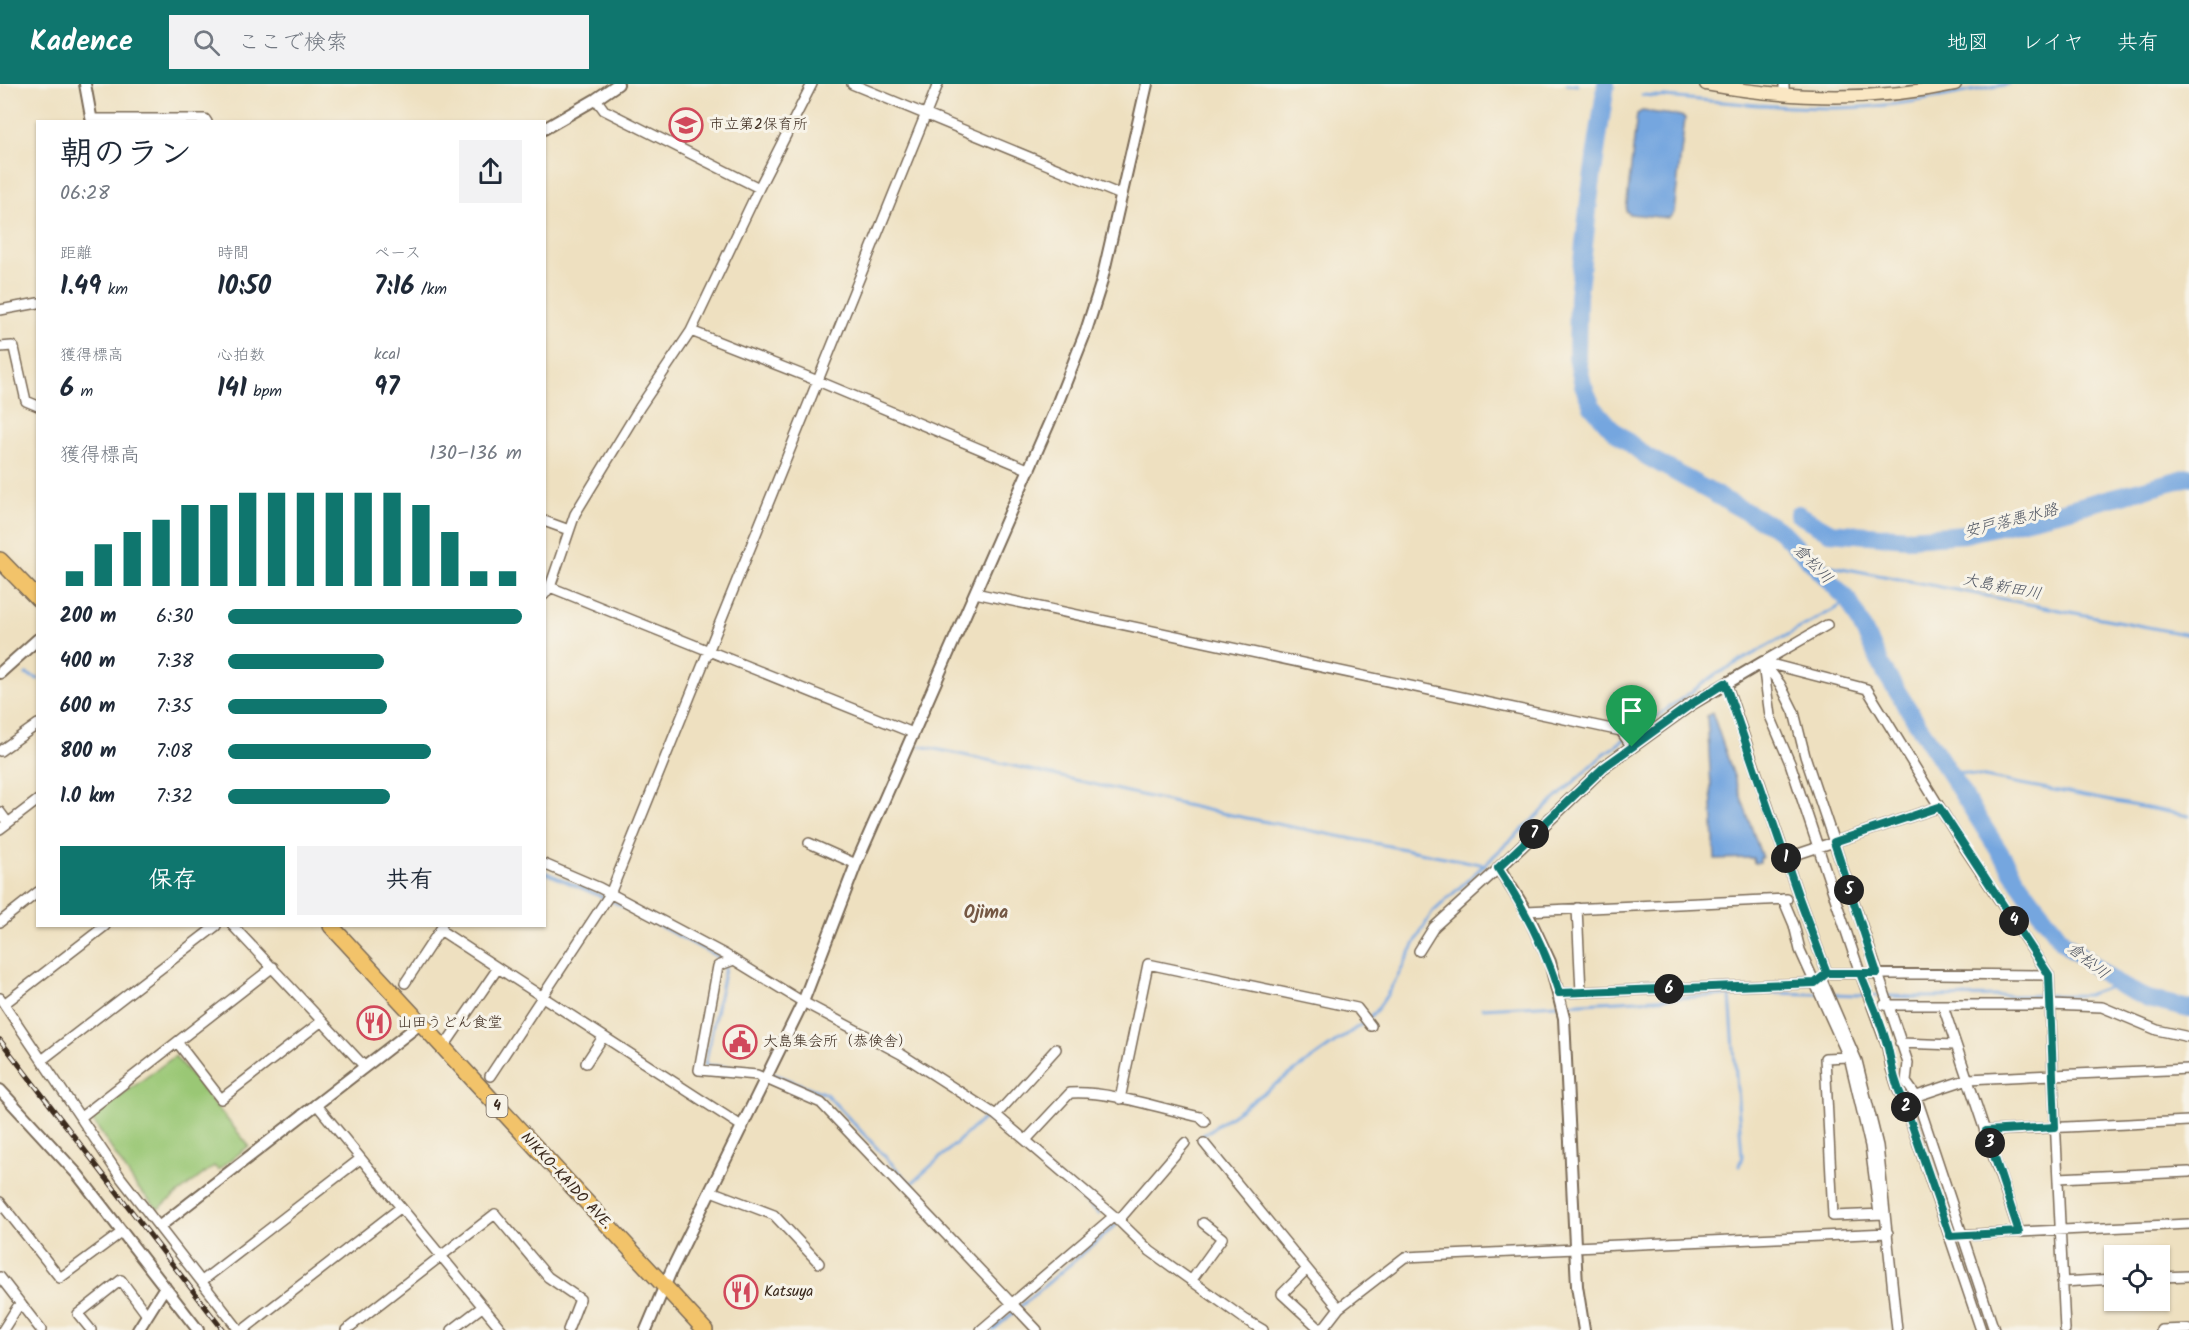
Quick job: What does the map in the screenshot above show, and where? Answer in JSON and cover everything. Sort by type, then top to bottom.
[{"type":"highway","points":[[0,560],[36,597]]},
{"type":"highway","name":"NIKKO-KAIDO AVE.","points":[[332,927],[705,1330]]},
{"type":"main road","points":[[1706,84],[1749,92],[1784,89],[1858,97],[1912,93],[1955,84]]},
{"type":"street","points":[[85,84],[92,120],[206,120]]},
{"type":"street","points":[[546,128],[618,84]]},
{"type":"street","points":[[812,84],[759,188],[691,331],[640,406],[575,514],[547,591],[912,733]]},
{"type":"street","points":[[852,84],[1121,195]]},
{"type":"street","points":[[490,1076],[610,894],[938,84]]},
{"type":"street","points":[[646,1330],[664,1286],[803,1002],[856,864],[1030,470],[1086,332],[1101,284],[1147,84]]},
{"type":"street","points":[[596,99],[603,110],[759,188]]},
{"type":"street","points":[[0,310],[36,303]]},
{"type":"street","points":[[691,331],[818,381],[1030,470]]},
{"type":"street","points":[[0,347],[12,346],[14,348],[26,401],[36,405]]},
{"type":"street","points":[[546,522],[568,530]]},
{"type":"street","points":[[975,593],[1621,731],[1632,747]]},
{"type":"street","points":[[1419,951],[1434,927],[1604,767],[1690,705],[1827,625]]},
{"type":"street","points":[[0,673],[36,641]]},
{"type":"street","points":[[1763,662],[1867,689],[1939,807],[2049,975],[2065,1330]]},
{"type":"street","points":[[1763,662],[1780,684],[1794,711],[1805,756],[1908,1063],[1906,1082],[1916,1096],[1994,1330]]},
{"type":"street","points":[[1763,662],[1770,716],[1790,763],[1819,847],[1887,1047],[1898,1090],[1981,1330]]},
{"type":"street","points":[[1725,683],[1786,858],[1821,978],[1848,1057],[1888,1233],[1897,1330]]},
{"type":"street","points":[[0,751],[36,725]]},
{"type":"street","points":[[0,829],[36,802]]},
{"type":"street","points":[[1786,858],[1939,807]]},
{"type":"street","points":[[0,812],[8,823]]},
{"type":"street","points":[[809,843],[856,864]]},
{"type":"street","points":[[546,865],[610,894],[734,960],[803,1002],[901,1054],[996,1114],[1116,1218],[1150,1251],[1263,1330]]},
{"type":"street","points":[[1498,868],[1526,911],[1550,962],[1564,1018],[1577,1287],[1584,1330]]},
{"type":"street","points":[[0,922],[36,894]]},
{"type":"street","points":[[1526,911],[1799,898]]},
{"type":"street","points":[[1783,899],[1794,925],[1800,950],[1821,978],[1857,1061],[1878,1146],[1882,1214]]},
{"type":"street","points":[[1577,908],[1581,992]]},
{"type":"street","points":[[104,927],[2,1001],[121,1178],[241,1330],[400,1208]]},
{"type":"street","points":[[42,1060],[215,927]]},
{"type":"street","points":[[234,927],[365,1067]]},
{"type":"street","points":[[405,983],[441,928],[542,998],[743,1126]]},
{"type":"street","points":[[734,960],[718,966],[699,1070],[757,1075],[821,1102],[1037,1330]]},
{"type":"street","points":[[1120,1099],[1148,964],[1357,1008],[1371,1026]]},
{"type":"street","points":[[81,1117],[273,967]]},
{"type":"street","points":[[443,1048],[498,968]]},
{"type":"street","points":[[1559,993],[1821,978],[1860,973],[2049,975]]},
{"type":"street","points":[[1872,1005],[2102,1007],[2157,1030],[2189,1036]]},
{"type":"street","points":[[1943,1006],[2019,1232]]},
{"type":"street","points":[[177,1042],[221,1100],[322,1021]]},
{"type":"street","points":[[160,1226],[420,1024]]},
{"type":"street","points":[[586,1063],[603,1037]]},
{"type":"street","points":[[1900,1043],[1956,1045]]},
{"type":"street","points":[[996,1114],[1056,1049]]},
{"type":"street","points":[[1848,1057],[1825,1058],[1833,1216],[1882,1214]]},
{"type":"street","points":[[1891,1068],[1908,1063]]},
{"type":"street","points":[[1904,1102],[1968,1079],[2189,1070]]},
{"type":"street","points":[[0,1090],[78,1175],[198,1330]]},
{"type":"street","points":[[1026,1140],[1070,1093],[1080,1092],[1120,1099],[1200,1117],[1205,1122]]},
{"type":"street","points":[[316,1104],[502,1330]]},
{"type":"street","points":[[1986,1131],[2189,1121]]},
{"type":"street","points":[[981,1330],[1116,1218],[1185,1143]]},
{"type":"street","points":[[1204,1143],[1339,1308]]},
{"type":"street","points":[[202,1281],[360,1159]]},
{"type":"street","points":[[2058,1178],[2189,1172]]},
{"type":"street","points":[[711,1191],[774,1215],[819,1263]]},
{"type":"street","points":[[0,1202],[60,1278],[122,1232]]},
{"type":"street","points":[[346,1330],[495,1214],[548,1277],[580,1299],[567,1330]]},
{"type":"street","points":[[1191,1281],[1222,1238],[1203,1223]]},
{"type":"street","points":[[1950,1236],[2189,1224]]},
{"type":"street","points":[[1307,1269],[1282,1294],[1322,1330],[1339,1308],[1405,1257],[1888,1233]]},
{"type":"street","points":[[2170,1277],[2189,1276]]},
{"type":"street","points":[[0,1277],[41,1330]]},
{"type":"street","points":[[91,1330],[78,1314],[121,1280],[147,1315]]},
{"type":"street","points":[[2062,1282],[2104,1280]]},
{"type":"street","points":[[138,1330],[165,1287]]},
{"type":"street","points":[[3,1330],[20,1303]]},
{"type":"street","points":[[452,1330],[482,1307]]},
{"type":"street","points":[[2161,1330],[2189,1329]]},
{"type":"green space","points":[[175,1056],[249,1146],[218,1170],[214,1166],[158,1209],[136,1186],[91,1118]]},
{"type":"water","points":[[1642,111],[1685,118],[1674,213],[1669,218],[1629,214],[1626,211],[1637,114]]},
{"type":"water","points":[[1712,712],[1762,858],[1760,862],[1754,863],[1753,858],[1715,859],[1707,716]]},
{"type":"waterway","points":[[1567,84],[1578,85]]},
{"type":"waterway","name":"大島新田川","points":[[1606,84],[1578,296],[1577,358],[1583,385],[1592,406],[1613,430],[1646,456],[1781,531],[1849,601],[1886,674],[2022,887],[2063,942],[2117,984],[2148,999],[2189,1009]]},
{"type":"waterway","points":[[1642,95],[1786,107],[1835,108],[1878,106],[1922,100],[2008,84]]},
{"type":"waterway","name":"安戸落悪水路","points":[[1798,514],[1829,532],[1908,538],[1965,534],[2189,477]]},
{"type":"waterway","name":"大島新田川","points":[[1811,562],[2189,635]]},
{"type":"waterway","points":[[1202,1136],[1369,1019],[1387,995],[1432,913],[1604,754],[1715,675],[1849,601]]},
{"type":"waterway","points":[[26,674],[36,678]]},
{"type":"waterway","points":[[921,746],[1211,811],[1485,865]]},
{"type":"waterway","points":[[1948,770],[2189,816]]},
{"type":"waterway","points":[[546,873],[612,901],[724,960],[725,968],[705,1065],[765,1071]]},
{"type":"waterway","name":"倉松川","points":[[1831,994],[1917,997],[2087,995],[2117,984]]},
{"type":"waterway","points":[[1564,1004],[1766,993],[1818,994]]},
{"type":"waterway","points":[[1730,996],[1742,1156],[1739,1166]]},
{"type":"waterway","points":[[1482,1008],[1558,1004]]},
{"type":"waterway","points":[[771,1073],[826,1094],[911,1184],[984,1118],[995,1124],[1099,1214]]},
{"type":"waterway","points":[[993,1330],[1116,1225]]},
{"type":"railway","points":[[0,1040],[223,1330]]},
{"type":"place","name":"市立第2保育所","points":[[686,125]]},
{"type":"place","name":"山田うどん食堂","points":[[374,1023]]},
{"type":"place","name":"大島集会所（恭倹舎）","points":[[740,1042]]},
{"type":"place","name":"Katsuya","points":[[741,1292]]},
{"type":"district","name":"Ojima","points":[[986,913]]},
{"type":"route","points":[[1632,747],[1604,767],[1498,868],[1526,911],[1550,962],[1559,993],[1815,983],[1827,973],[1860,973],[1877,973],[1834,842],[1939,807],[2049,975],[2055,1127],[1986,1131],[2019,1232],[1950,1236],[1898,1090],[1887,1047],[1860,973],[1827,973],[1725,683],[1632,747]]}]
